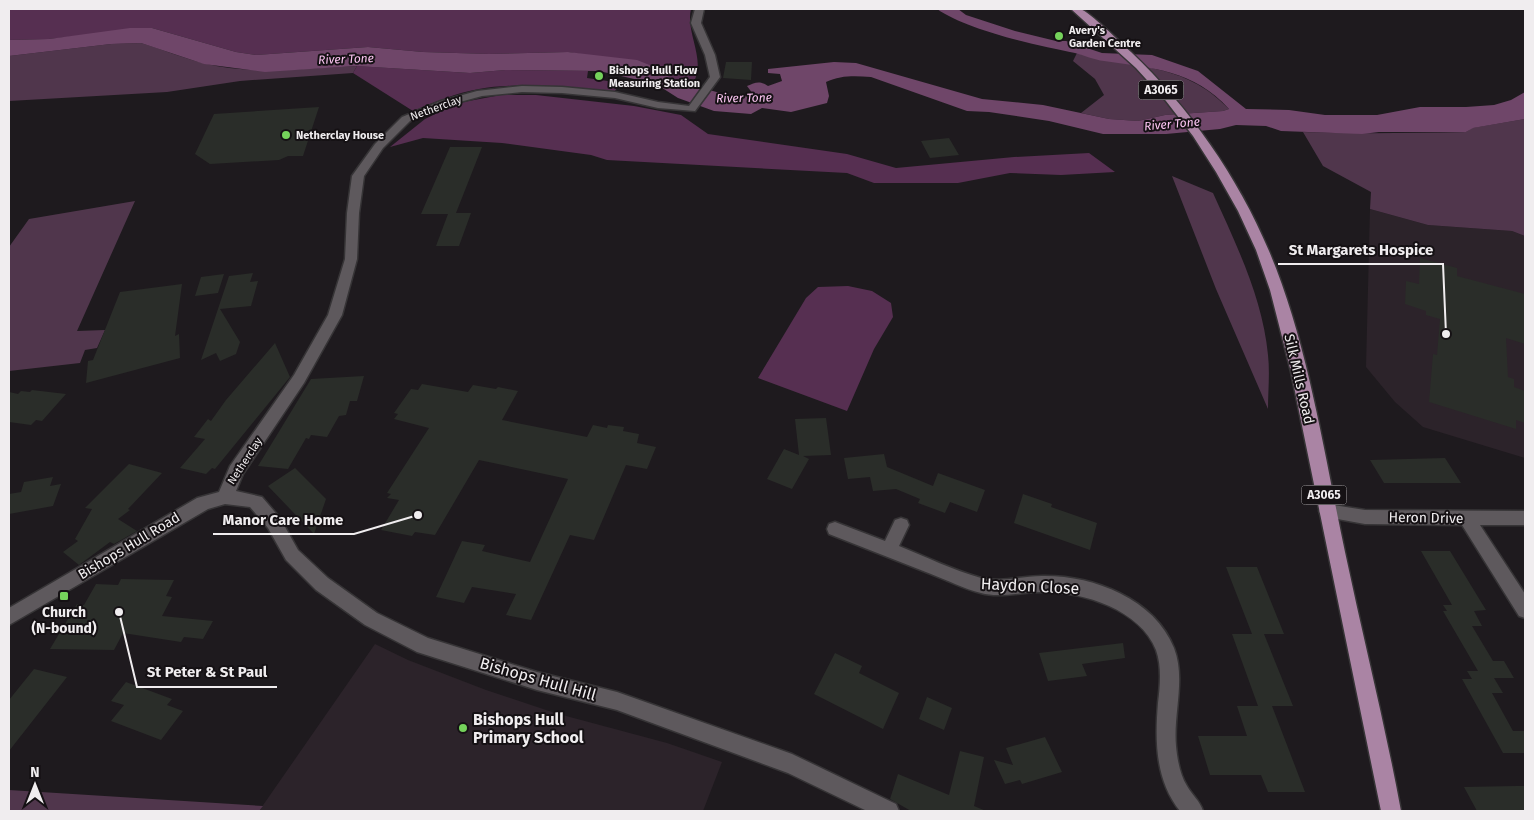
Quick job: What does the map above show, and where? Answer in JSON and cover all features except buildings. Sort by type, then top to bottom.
[{"type":"main road","name":"Silk Mills Road","points":[[1075,9],[1148,74],[1202,142],[1231,188],[1256,236],[1276,289],[1302,388],[1391,811]]},
{"type":"street","name":"Netherclay","points":[[226,497],[236,471],[299,379],[335,315],[351,259],[353,213],[358,176],[380,146],[406,119],[445,102],[481,92],[522,89],[562,90],[615,95],[684,109],[695,106],[715,77],[714,68],[696,23],[698,9]]},
{"type":"street","name":"Bishops Hull Road","points":[[9,617],[120,553],[171,520],[203,503],[226,497]]},
{"type":"street","name":"Bishops Hull Hill","points":[[226,497],[243,498],[256,502],[274,523],[292,555],[322,584],[371,619],[424,646],[537,681],[617,701],[792,764],[889,811]]},
{"type":"street","name":"Heron Drive","points":[[1328,511],[1365,517],[1525,518]]},
{"type":"street","points":[[1467,519],[1525,610]]},
{"type":"street","points":[[889,550],[901,525]]},
{"type":"street","name":"Haydon Close","points":[[835,529],[982,586],[1004,588],[1071,585],[1099,592],[1130,609],[1145,620],[1160,638],[1169,664],[1166,747],[1178,791],[1193,811]]},
{"type":"shaded area","points":[[9,9],[691,9],[691,28],[698,67],[692,85],[676,81],[652,66],[568,52],[489,54],[423,52],[368,47],[256,55],[236,52],[152,28],[49,39],[9,40]]},
{"type":"shaded area","points":[[141,43],[195,61],[222,67],[280,70],[357,66],[353,73],[240,81],[167,92],[9,101],[9,56],[111,44]]},
{"type":"shaded area","points":[[1077,53],[1157,69],[1176,75],[1194,82],[1229,109],[1165,115],[1138,121],[1109,119],[1081,113],[1104,95],[1095,79],[1073,61]]},
{"type":"shaded area","points":[[357,66],[470,73],[505,70],[588,71],[587,78],[621,83],[614,92],[546,86],[511,86],[479,89],[446,98],[413,111],[353,73]]},
{"type":"shaded area","points":[[501,95],[536,95],[634,106],[681,115],[708,134],[847,154],[896,168],[1014,157],[1089,153],[1115,172],[1061,175],[1010,173],[958,183],[874,183],[847,173],[607,160],[591,155],[502,143],[423,138],[390,147],[425,119],[458,103]]},
{"type":"shaded area","points":[[1525,119],[1525,236],[1512,231],[1428,225],[1370,209],[1371,192],[1323,166],[1303,132],[1466,132],[1472,128]]},
{"type":"shaded area","points":[[1172,176],[1213,193],[1239,252],[1261,313],[1265,334],[1269,368],[1268,409],[1216,289]]},
{"type":"shaded area","points":[[135,201],[77,331],[105,330],[97,348],[85,350],[80,363],[9,371],[9,247],[29,219]]},
{"type":"shaded area","points":[[1370,209],[1428,225],[1512,231],[1525,236],[1525,458],[1423,427],[1395,402],[1366,367]]},
{"type":"shaded area","points":[[848,286],[872,291],[891,303],[893,317],[874,349],[847,411],[758,378],[806,298],[818,287]]},
{"type":"shaded area","name":"Bishops Hull Primary School","points":[[375,644],[408,660],[486,690],[555,713],[667,743],[722,762],[703,811],[259,811]]},
{"type":"shaded area","points":[[9,790],[263,806],[259,811],[9,811]]},
{"type":"water","name":"River Tone","points":[[937,9],[958,9],[966,15],[1015,31],[1056,41],[1066,41],[1102,53],[1152,55],[1198,71],[1246,109],[1289,110],[1325,115],[1377,115],[1420,107],[1494,105],[1511,100],[1525,92],[1525,119],[1473,128],[1466,132],[1379,132],[1362,134],[1281,131],[1266,126],[1236,125],[1220,129],[1166,134],[1103,134],[1049,121],[989,112],[967,111],[871,77],[843,77],[826,82],[829,96],[827,103],[791,112],[762,108],[751,114],[714,111],[678,98],[656,84],[599,71],[505,70],[470,73],[356,66],[265,72],[204,64],[141,43],[111,44],[9,56],[9,40],[49,39],[130,28],[152,28],[236,52],[256,55],[368,47],[423,52],[489,54],[568,52],[637,60],[652,66],[676,81],[735,97],[753,94],[747,86],[752,84],[760,83],[768,86],[782,81],[780,74],[768,73],[768,69],[834,62],[856,63],[982,99],[1043,105],[1109,119],[1138,121],[1165,115],[1229,109],[1216,96],[1201,86],[1171,73],[1100,60],[1003,36],[967,24]]},
{"type":"place","name":"Avery's Garden Centre","points":[[1059,36]]},
{"type":"place","name":"Bishops Hull Flow Measuring Station","points":[[599,76]]},
{"type":"place","name":"Netherclay House","points":[[286,135]]},
{"type":"place","name":"St Margarets Hospice","points":[[1446,334]]},
{"type":"place","name":"Manor Care Home","points":[[418,515]]},
{"type":"place","name":"Church (N-bound)","points":[[64,596]]},
{"type":"place","name":"St Peter & St Paul","points":[[119,612]]},
{"type":"place","name":"Bishops Hull Primary School","points":[[463,728]]}]
